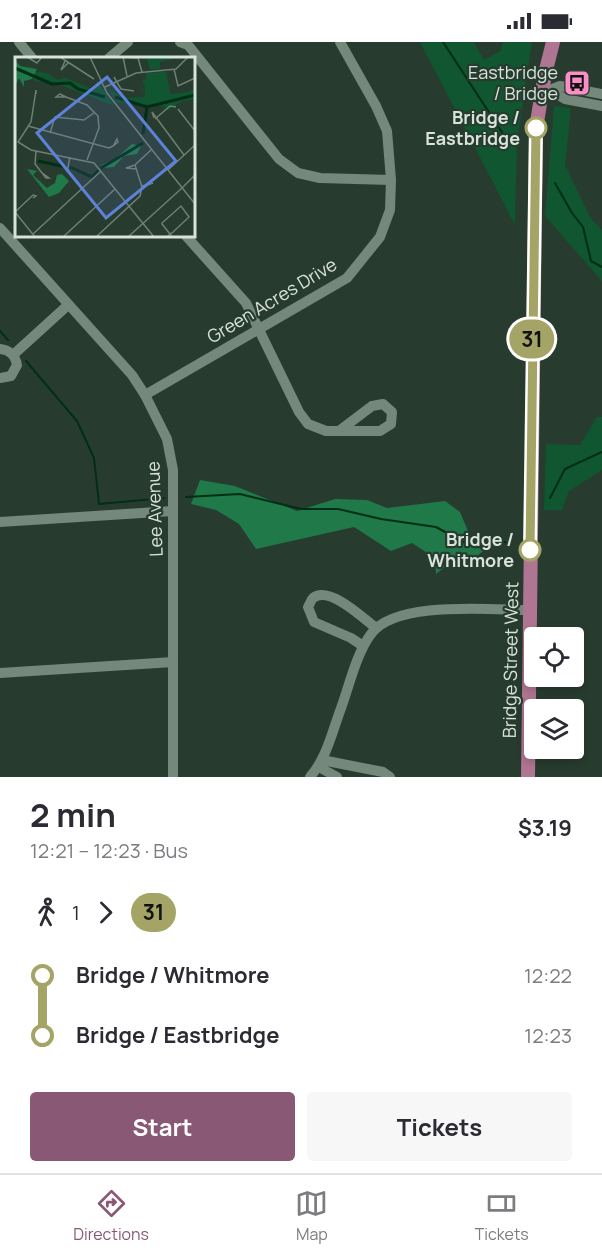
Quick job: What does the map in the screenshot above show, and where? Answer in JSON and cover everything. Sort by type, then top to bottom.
[{"type":"main road","name":"Bridge Street West","points":[[528,777],[536,128],[546,90],[553,42]]},
{"type":"street","points":[[19,42],[31,57]]},
{"type":"street","points":[[110,57],[128,42]]},
{"type":"street","points":[[180,42],[188,45],[279,159],[298,173],[320,178],[391,180]]},
{"type":"street","name":"Green Acres Drive","points":[[146,395],[346,278],[380,237],[390,210],[391,180],[387,131],[376,106],[340,42]]},
{"type":"street","points":[[546,90],[560,86],[602,94]]},
{"type":"street","points":[[546,90],[565,99],[602,106]]},
{"type":"street","name":"Lee Avenue","points":[[0,228],[132,375],[146,395],[167,439],[173,470],[173,777]]},
{"type":"street","points":[[187,237],[246,303],[308,424],[320,430],[339,431],[386,429],[392,422],[392,412],[383,404],[374,405],[339,431]]},
{"type":"street","points":[[14,355],[68,305]]},
{"type":"street","points":[[0,350],[14,355],[17,365],[7,378],[0,378]]},
{"type":"street","points":[[0,522],[173,511]]},
{"type":"street","points":[[363,646],[351,638],[314,622],[308,607],[313,598],[322,595],[332,596],[376,628]]},
{"type":"street","points":[[310,777],[321,764],[363,646],[376,628],[410,612],[530,610]]},
{"type":"street","points":[[0,673],[173,662]]},
{"type":"street","points":[[321,764],[337,777]]},
{"type":"street","points":[[321,764],[383,772],[390,777]]},
{"type":"green space","points":[[420,42],[474,42],[484,60],[500,51],[503,42],[532,42],[517,142],[515,225]]},
{"type":"green space","points":[[554,106],[571,108],[565,165],[590,217],[602,230],[602,281],[545,216]]},
{"type":"green space","points":[[597,417],[602,417],[602,470],[569,491],[562,510],[544,510],[546,444],[580,445]]},
{"type":"green space","points":[[200,480],[235,486],[297,511],[335,499],[367,500],[387,508],[445,501],[460,512],[471,538],[488,548],[468,562],[450,563],[436,574],[435,558],[412,543],[391,551],[354,527],[256,549],[239,524],[216,510],[191,504]]},
{"type":"waterway","points":[[443,42],[509,143]]},
{"type":"waterway","points":[[555,183],[583,227],[591,261],[602,267]]},
{"type":"waterway","points":[[0,331],[8,340]]},
{"type":"waterway","points":[[26,361],[77,421],[94,458],[99,504],[164,498]]},
{"type":"waterway","points":[[550,498],[565,469],[602,452]]},
{"type":"waterway","points":[[186,497],[240,494],[301,509],[338,509],[381,519],[436,527],[467,544],[511,542]]},
{"type":"bus line","name":"31","points":[[530,550],[536,128]]},
{"type":"place","name":"Eastbridge / Bridge","points":[[577,83]]},
{"type":"place","name":"Bridge / Eastbridge","points":[[536,128]]},
{"type":"place","name":"Bridge / Whitmore","points":[[530,550]]}]
